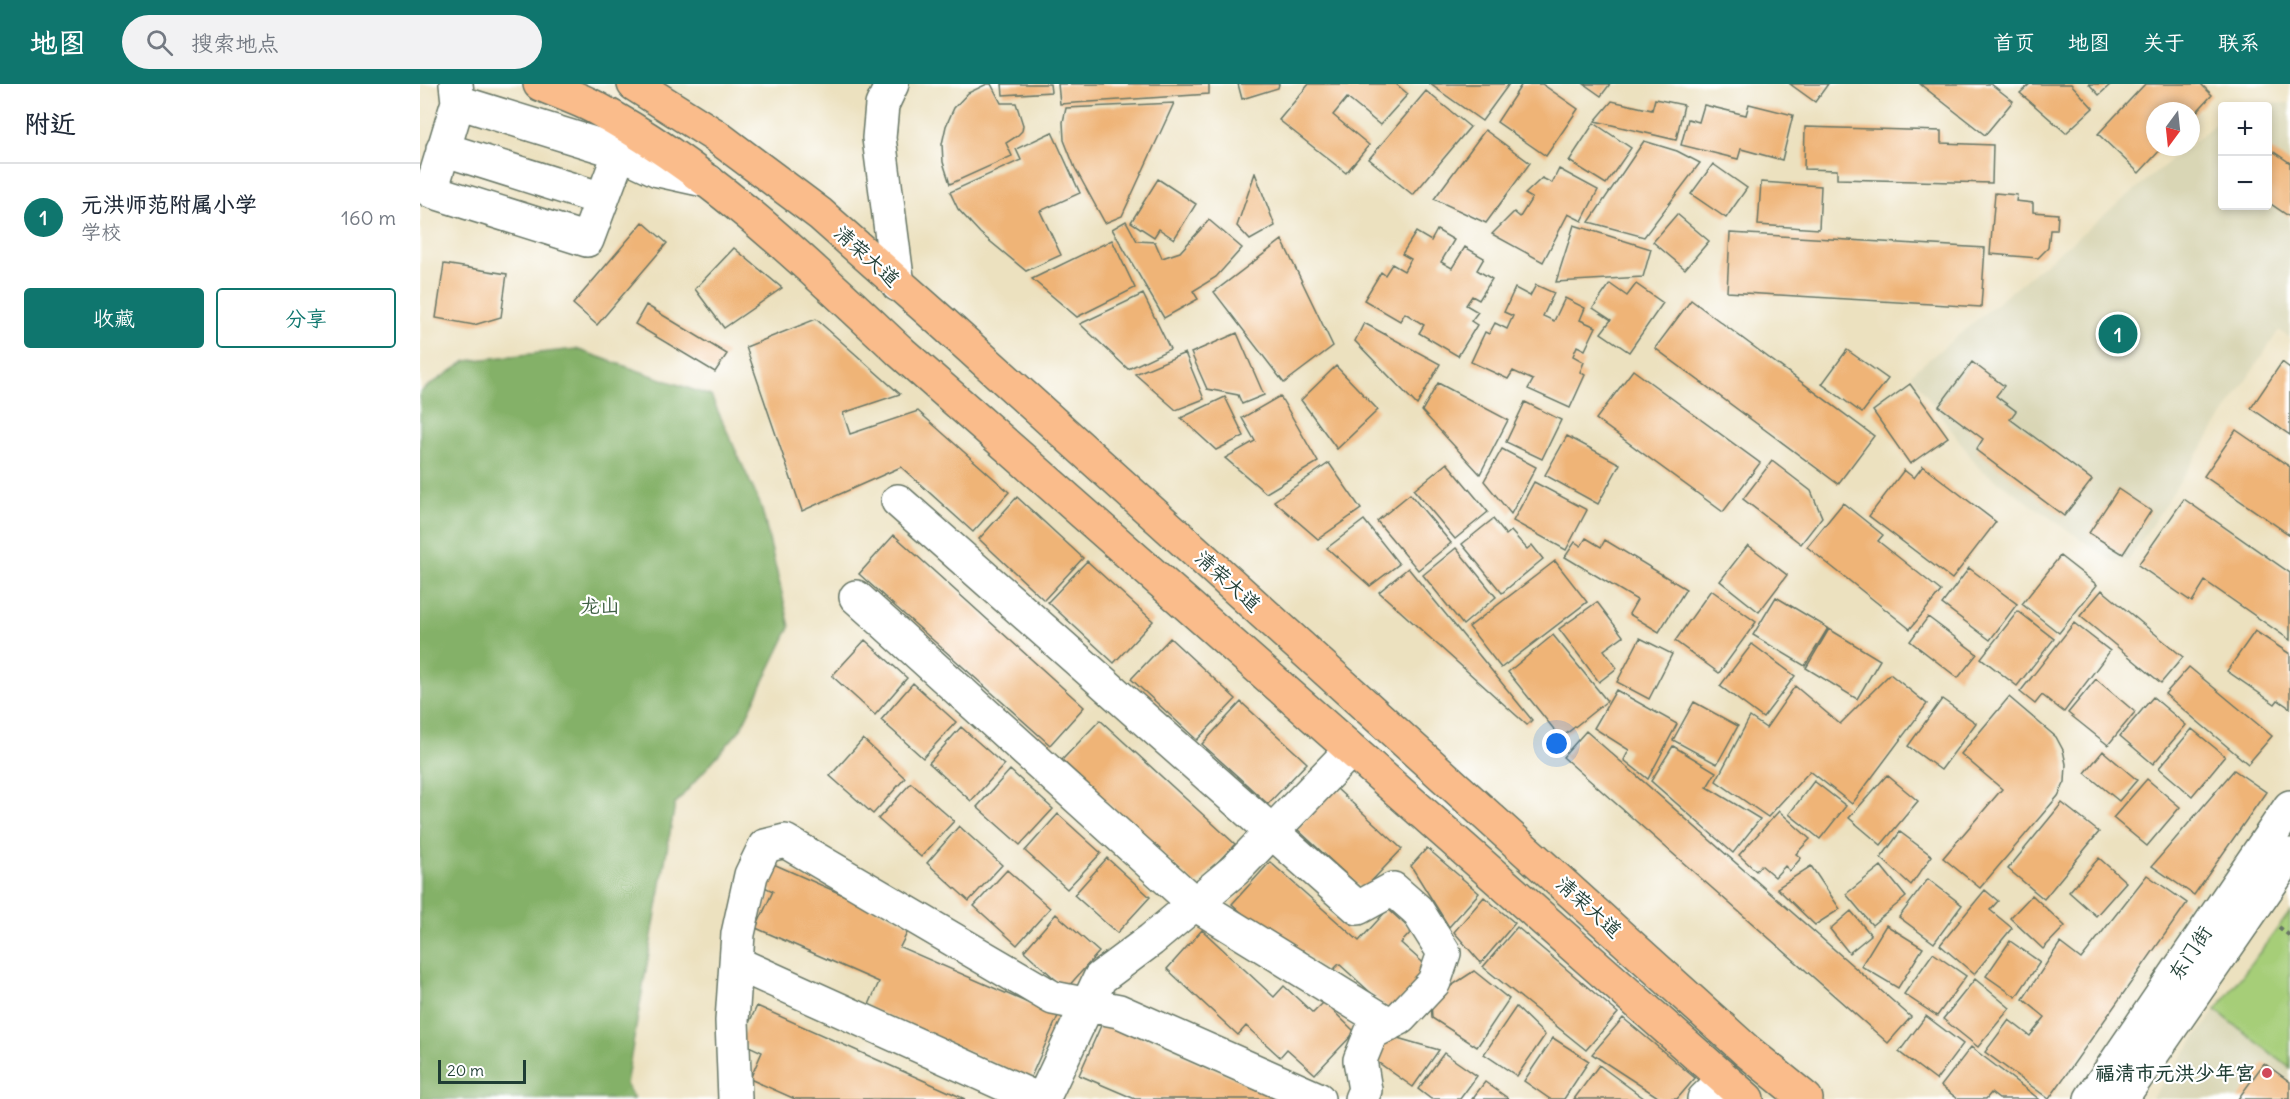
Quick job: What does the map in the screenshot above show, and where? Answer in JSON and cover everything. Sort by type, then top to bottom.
[{"type":"main road","name":"清荣大道","points":[[540,84],[593,106],[644,137],[708,181],[784,243],[911,361],[1351,750],[1725,1093]]},
{"type":"main road","name":"清荣大道","points":[[634,84],[716,136],[820,214],[1747,1051],[1806,1099]]},
{"type":"street","points":[[892,84],[882,105],[879,138],[898,285]]},
{"type":"street","points":[[620,152],[587,240],[431,191],[457,93],[620,152],[658,170],[708,181]]},
{"type":"street","points":[[443,149],[602,199]]},
{"type":"street","points":[[898,501],[1358,908],[1393,889],[1417,910],[1444,953],[1434,981],[1400,1018],[1371,1033],[1360,1060],[1365,1090],[1361,1099]]},
{"type":"street","points":[[856,597],[1195,904],[1389,1024]]},
{"type":"street","points":[[1043,1099],[1100,978],[1235,870],[1351,750]]},
{"type":"street","name":"东门街","points":[[2091,1099],[2290,807]]},
{"type":"street","points":[[737,1098],[732,1021],[738,934],[751,875],[765,846],[785,841],[1053,998],[1119,1011],[1318,1099]]},
{"type":"street","name":"东门街","points":[[2121,1099],[2290,855]]},
{"type":"street","points":[[736,963],[1037,1099]]},
{"type":"shaded area","points":[[2272,103],[2290,103],[2290,338],[2279,330],[2128,561],[2112,561],[1979,468],[1911,374],[2176,156],[2200,156],[2200,136],[2218,121],[2218,210],[2272,210]]},
{"type":"shaded area","points":[[2216,1010],[2290,1068],[2290,1099],[2151,1099]]},
{"type":"green space","name":"龙山","points":[[576,349],[711,396],[761,506],[790,627],[740,730],[675,804],[626,1084],[634,1099],[420,1099],[420,392],[466,361]]},
{"type":"green space","points":[[2290,912],[2290,1068],[2216,1010]]},
{"type":"building","points":[[991,84],[1001,103],[1016,103],[1023,125],[1022,131],[1006,143],[1012,156],[950,184],[943,162],[942,144],[946,126],[954,108],[968,93]]},
{"type":"building","points":[[1002,84],[1050,84],[1051,92],[1003,95]]},
{"type":"building","points":[[1058,84],[1209,84],[1209,94],[1060,104]]},
{"type":"building","points":[[1238,84],[1279,84],[1278,88],[1242,99]]},
{"type":"building","points":[[1309,84],[1396,84],[1408,94],[1380,125],[1347,98],[1333,115],[1369,145],[1346,173],[1279,120]]},
{"type":"building","points":[[1430,84],[1509,84],[1482,121]]},
{"type":"building","points":[[1522,84],[1542,84],[1578,109],[1546,156],[1497,122]]},
{"type":"building","points":[[1584,84],[1610,84],[1601,96]]},
{"type":"building","points":[[1790,84],[1828,84],[1815,102]]},
{"type":"building","points":[[1920,84],[1991,84],[2013,101],[1985,135]]},
{"type":"building","points":[[2030,84],[2071,84],[2093,108],[2066,133],[2020,93]]},
{"type":"building","points":[[2089,84],[2111,84],[2099,95]]},
{"type":"building","points":[[2145,84],[2201,84],[2212,95],[2200,108],[2200,102],[2146,102],[2146,156],[2155,156],[2139,173],[2098,134]]},
{"type":"building","points":[[1426,91],[1470,127],[1413,195],[1369,159]]},
{"type":"building","points":[[1655,99],[1684,105],[1676,140],[1595,121],[1612,101],[1652,110]]},
{"type":"building","points":[[1174,103],[1122,216],[1105,223],[1075,168],[1064,140],[1063,122],[1066,108]]},
{"type":"building","points":[[1749,104],[1793,115],[1782,160],[1741,149],[1738,159],[1681,145],[1688,119],[1699,122],[1704,105],[1746,115]]},
{"type":"building","points":[[1594,123],[1631,148],[1606,184],[1569,161]]},
{"type":"building","points":[[1805,127],[1941,131],[1941,143],[1993,145],[1992,183],[1837,179],[1837,170],[1804,169]]},
{"type":"building","points":[[1485,130],[1530,163],[1486,223],[1434,199]]},
{"type":"building","points":[[1052,132],[1080,193],[1040,211],[1061,255],[1026,271],[980,233],[958,209],[950,192],[1021,160],[1016,149]]},
{"type":"building","points":[[1644,141],[1677,151],[1700,163],[1644,237],[1589,222]]},
{"type":"building","points":[[2272,151],[2290,163],[2290,217],[2272,205]]},
{"type":"building","points":[[1713,164],[1747,188],[1726,218],[1691,194]]},
{"type":"building","points":[[1559,169],[1598,190],[1582,221],[1568,214],[1543,262],[1492,234],[1514,212],[1520,217],[1532,198],[1525,194],[1542,178],[1552,183]]},
{"type":"building","points":[[1255,173],[1275,226],[1250,240],[1237,226]]},
{"type":"building","points":[[1158,179],[1196,204],[1174,239],[1159,229],[1154,237],[1131,222]]},
{"type":"building","points":[[1761,182],[1821,186],[1819,229],[1758,225]]},
{"type":"building","points":[[1995,193],[2017,195],[2016,201],[2033,203],[2033,212],[2058,214],[2057,230],[2050,230],[2048,248],[2038,258],[1990,254]]},
{"type":"building","points":[[1677,214],[1709,241],[1685,269],[1653,242]]},
{"type":"building","points":[[1209,220],[1242,248],[1216,277],[1193,291],[1198,299],[1164,318],[1112,229],[1126,221],[1137,241],[1155,242],[1162,258],[1180,252]]},
{"type":"building","points":[[643,222],[667,243],[597,325],[573,304]]},
{"type":"building","points":[[1574,225],[1651,249],[1643,277],[1556,282]]},
{"type":"building","points":[[1437,230],[1454,240],[1441,262],[1452,268],[1465,247],[1484,258],[1477,270],[1492,279],[1479,300],[1472,296],[1466,305],[1478,312],[1471,321],[1477,325],[1458,356],[1419,333],[1424,325],[1405,313],[1400,321],[1364,300],[1381,272],[1385,275],[1392,264],[1404,271],[1411,259],[1402,254],[1416,232],[1431,241]]},
{"type":"building","points":[[1730,233],[1985,248],[1981,307],[1727,292]]},
{"type":"building","points":[[1112,240],[1135,288],[1077,317],[1032,279]]},
{"type":"building","points":[[1282,240],[1333,346],[1284,383],[1214,292]]},
{"type":"building","points":[[734,248],[782,288],[724,328],[695,289]]},
{"type":"building","points":[[444,264],[507,274],[501,317],[474,325],[436,318]]},
{"type":"building","points":[[1610,284],[1627,296],[1636,284],[1663,303],[1629,352],[1601,333],[1611,320],[1593,308]]},
{"type":"building","points":[[1536,285],[1554,293],[1543,316],[1554,321],[1565,298],[1585,308],[1580,320],[1596,327],[1585,350],[1577,346],[1573,356],[1584,362],[1580,372],[1585,375],[1570,408],[1528,389],[1533,380],[1513,371],[1508,379],[1471,362],[1485,332],[1489,334],[1495,323],[1507,329],[1513,316],[1504,312],[1515,288],[1530,296]]},
{"type":"building","points":[[1143,294],[1170,349],[1128,369],[1080,324]]},
{"type":"building","points":[[1691,300],[1874,436],[1838,484],[1655,348]]},
{"type":"building","points":[[646,305],[727,354],[715,372],[635,324]]},
{"type":"building","points":[[816,319],[900,394],[843,413],[850,434],[918,411],[1009,492],[973,532],[901,467],[802,511],[746,347]]},
{"type":"building","points":[[1364,323],[1440,364],[1417,405],[1355,341]]},
{"type":"building","points":[[1237,333],[1264,395],[1242,404],[1238,395],[1207,389],[1191,353]]},
{"type":"building","points":[[1847,350],[1888,379],[1862,413],[1822,384]]},
{"type":"building","points":[[1185,353],[1204,399],[1176,410],[1135,374]]},
{"type":"building","points":[[1972,362],[2004,386],[1996,396],[2016,411],[2010,419],[2092,480],[2064,516],[1976,450],[1983,439],[1939,406]]},
{"type":"building","points":[[2282,362],[2290,368],[2290,435],[2251,408]]},
{"type":"building","points":[[1336,366],[1378,410],[1337,449],[1301,400]]},
{"type":"building","points":[[1633,370],[1760,463],[1723,512],[1596,419]]},
{"type":"building","points":[[1438,383],[1508,420],[1480,474],[1422,411]]},
{"type":"building","points":[[1910,384],[1948,437],[1910,464],[1873,411]]},
{"type":"building","points":[[1280,396],[1318,462],[1266,493],[1225,458],[1255,441],[1242,418]]},
{"type":"building","points":[[1225,397],[1244,436],[1216,450],[1181,418]]},
{"type":"building","points":[[1525,402],[1561,420],[1542,459],[1506,442]]},
{"type":"building","points":[[2236,430],[2290,467],[2290,535],[2204,476]]},
{"type":"building","points":[[1567,436],[1620,464],[1598,504],[1545,475]]},
{"type":"building","points":[[1502,449],[1536,467],[1511,514],[1484,481]]},
{"type":"building","points":[[1772,461],[1811,491],[1822,517],[1801,544],[1743,499]]},
{"type":"building","points":[[1329,463],[1361,509],[1318,539],[1274,501]]},
{"type":"building","points":[[1447,463],[1488,512],[1455,539],[1414,490]]},
{"type":"building","points":[[1923,466],[1996,522],[1952,579],[1869,516],[1904,470],[1914,478]]},
{"type":"building","points":[[1534,482],[1587,510],[1566,550],[1513,521]]},
{"type":"building","points":[[2118,489],[2151,511],[2123,554],[2089,533]]},
{"type":"building","points":[[1410,494],[1451,543],[1418,570],[1377,521]]},
{"type":"building","points":[[1017,497],[1083,558],[1044,600],[979,539]]},
{"type":"building","points":[[2184,499],[2290,573],[2290,640],[2205,581],[2192,602],[2138,565]]},
{"type":"building","points":[[1843,503],[1883,535],[1878,541],[1941,591],[1910,629],[1807,547]]},
{"type":"building","points":[[1493,519],[1506,535],[1511,531],[1527,549],[1532,545],[1543,559],[1502,593],[1462,544]]},
{"type":"building","points":[[1364,520],[1399,564],[1370,586],[1327,548]]},
{"type":"building","points":[[894,535],[1084,707],[1050,745],[859,574]]},
{"type":"building","points":[[1586,538],[1601,547],[1605,540],[1686,589],[1659,632],[1629,614],[1637,600],[1565,557],[1575,542],[1581,546]]},
{"type":"building","points":[[1748,545],[1787,575],[1759,612],[1720,581]]},
{"type":"building","points":[[1456,548],[1496,597],[1463,625],[1423,575]]},
{"type":"building","points":[[2060,556],[2097,585],[2059,633],[2022,604]]},
{"type":"building","points":[[1087,561],[1153,621],[1114,663],[1048,602]]},
{"type":"building","points":[[1555,561],[1587,602],[1501,668],[1469,627]]},
{"type":"building","points":[[1408,568],[1532,720],[1527,725],[1379,592]]},
{"type":"building","points":[[1969,568],[2017,604],[1990,640],[1942,604]]},
{"type":"building","points":[[1711,590],[1756,622],[1719,673],[1675,641]]},
{"type":"building","points":[[2102,590],[2183,657],[2161,683],[2080,616]]},
{"type":"building","points":[[1776,597],[1828,628],[1805,666],[1753,635]]},
{"type":"building","points":[[1597,602],[1623,636],[1604,650],[1617,668],[1599,682],[1559,629]]},
{"type":"building","points":[[2018,611],[2054,639],[2017,686],[1981,658]]},
{"type":"building","points":[[1928,617],[1977,654],[1958,678],[1910,641]]},
{"type":"building","points":[[2074,623],[2110,651],[2064,712],[2042,695],[2035,704],[2020,692]]},
{"type":"building","points":[[1829,629],[1880,660],[1857,699],[1806,668]]},
{"type":"building","points":[[2255,631],[2290,654],[2290,708],[2278,700],[2275,704],[2227,671]]},
{"type":"building","points":[[1553,635],[1607,701],[1561,738],[1508,672]]},
{"type":"building","points":[[1170,638],[1236,699],[1197,740],[1131,679]]},
{"type":"building","points":[[1640,638],[1672,654],[1649,699],[1617,682]]},
{"type":"building","points":[[865,640],[907,678],[875,715],[832,676]]},
{"type":"building","points":[[1752,644],[1795,676],[1763,718],[1720,686]]},
{"type":"building","points":[[2189,667],[2272,736],[2248,764],[2165,694]]},
{"type":"building","points":[[1890,674],[1927,704],[1852,804],[1810,771],[1768,817],[1716,781],[1750,717],[1766,728],[1795,686],[1840,724]]},
{"type":"building","points":[[2096,679],[2135,712],[2108,745],[2068,713]]},
{"type":"building","points":[[913,683],[956,722],[923,758],[881,720]]},
{"type":"building","points":[[1616,690],[1677,724],[1648,779],[1624,760],[1629,750],[1594,728]]},
{"type":"building","points":[[2009,697],[2056,737],[2063,750],[2066,764],[2065,782],[2058,796],[1980,888],[1943,858],[2002,789],[1961,754]]},
{"type":"building","points":[[2153,697],[2186,725],[2153,764],[2120,736]]},
{"type":"building","points":[[1942,699],[1976,723],[1941,770],[1908,746]]},
{"type":"building","points":[[1241,702],[1307,763],[1268,804],[1202,744]]},
{"type":"building","points":[[1694,702],[1738,726],[1717,764],[1673,740]]},
{"type":"building","points":[[1100,720],[1235,844],[1196,885],[1062,760]]},
{"type":"building","points":[[961,727],[1004,765],[971,801],[929,763]]},
{"type":"building","points":[[2192,729],[2225,756],[2192,796],[2159,768]]},
{"type":"building","points":[[1586,731],[1911,1017],[1888,1043],[1563,757]]},
{"type":"building","points":[[863,739],[905,778],[873,814],[830,776]]},
{"type":"building","points":[[1673,746],[1716,772],[1707,787],[1760,819],[1733,853],[1651,781]]},
{"type":"building","points":[[2103,751],[2137,780],[2119,801],[2085,773]]},
{"type":"building","points":[[1010,770],[1053,809],[1020,845],[977,807]]},
{"type":"building","points":[[2234,770],[2266,792],[2194,895],[2152,866]]},
{"type":"building","points":[[1887,775],[1918,801],[1881,845],[1849,818]]},
{"type":"building","points":[[2147,779],[2180,807],[2147,846],[2113,818]]},
{"type":"building","points":[[1814,781],[1846,806],[1820,839],[1789,814]]},
{"type":"building","points":[[911,783],[954,821],[921,857],[878,819]]},
{"type":"building","points":[[1336,788],[1402,849],[1363,890],[1297,829]]},
{"type":"building","points":[[2062,803],[2099,832],[2044,899],[2008,869]]},
{"type":"building","points":[[1779,811],[1810,839],[1796,854],[1801,858],[1790,871],[1785,866],[1775,877],[1761,865],[1756,871],[1739,855]]},
{"type":"building","points":[[1058,814],[1101,853],[1067,889],[1025,851]]},
{"type":"building","points":[[959,826],[1002,865],[969,901],[927,863]]},
{"type":"building","points":[[1900,832],[1932,856],[1911,885],[1881,858]]},
{"type":"building","points":[[1427,848],[1479,893],[1449,927],[1411,866]]},
{"type":"building","points":[[1107,858],[1150,897],[1117,933],[1074,895]]},
{"type":"building","points":[[2099,858],[2126,882],[2096,916],[2069,892]]},
{"type":"building","points":[[769,862],[911,925],[900,947],[1058,1016],[1030,1079],[868,1007],[879,982],[756,928],[773,891],[758,884]]},
{"type":"building","points":[[1270,862],[1359,941],[1388,909],[1412,931],[1401,943],[1430,969],[1391,1011],[1339,964],[1329,974],[1303,950],[1294,960],[1232,904]]},
{"type":"building","points":[[1811,866],[1840,909],[1815,925],[1777,888]]},
{"type":"building","points":[[1881,866],[1906,897],[1872,925],[1846,894]]},
{"type":"building","points":[[1007,870],[1050,908],[1017,945],[974,906]]},
{"type":"building","points":[[2147,875],[2187,903],[2049,1099],[1985,1052],[2009,1020],[2030,1036],[2045,1017],[2023,999],[2060,943],[2081,959]]},
{"type":"building","points":[[1928,879],[1962,905],[1934,943],[1899,917]]},
{"type":"building","points":[[1985,890],[1998,901],[1990,910],[2012,928],[1974,974],[1940,945]]},
{"type":"building","points":[[2032,895],[2065,926],[2043,949],[2010,918]]},
{"type":"building","points":[[1484,897],[1515,923],[1481,963],[1454,932]]},
{"type":"building","points":[[1851,911],[1871,935],[1849,953],[1830,929]]},
{"type":"building","points":[[1056,914],[1099,952],[1066,989],[1024,951]]},
{"type":"building","points":[[1886,925],[1923,948],[1898,988],[1861,966]]},
{"type":"building","points":[[1517,927],[1618,1013],[1586,1050],[1483,967]]},
{"type":"building","points":[[1202,930],[1274,997],[1284,986],[1313,1013],[1324,1002],[1355,1032],[1315,1074],[1287,1049],[1280,1057],[1246,1026],[1238,1035],[1167,969]]},
{"type":"building","points":[[2010,941],[2040,962],[2016,997],[1986,976]]},
{"type":"building","points":[[1933,953],[1966,976],[1937,1016],[1904,994]]},
{"type":"building","points":[[1474,971],[1509,999],[1477,1047],[1432,1018],[1431,999]]},
{"type":"building","points":[[1975,979],[2010,1008],[1978,1047],[1943,1019]]},
{"type":"building","points":[[757,1006],[965,1099],[795,1099],[750,1079],[762,1052],[740,1042]]},
{"type":"building","points":[[1516,1007],[1545,1035],[1517,1076],[1484,1054]]},
{"type":"building","points":[[1926,1016],[1963,1044],[1936,1080],[1899,1052]]},
{"type":"building","points":[[1623,1018],[1695,1078],[1677,1099],[1661,1099],[1592,1054]]},
{"type":"building","points":[[1103,1021],[1283,1099],[1135,1099],[1079,1075]]},
{"type":"building","points":[[1387,1035],[1439,1050],[1413,1087],[1372,1058]]},
{"type":"building","points":[[1553,1038],[1589,1061],[1564,1099],[1550,1099],[1524,1081]]},
{"type":"building","points":[[1971,1047],[2039,1099],[1999,1099],[1991,1093],[1986,1099],[1958,1099],[1941,1086]]},
{"type":"building","points":[[1444,1053],[1477,1076],[1460,1099],[1431,1099],[1418,1089]]},
{"type":"building","name":"福清市元洪少年宫","points":[[2264,1063],[2290,1082],[2290,1099],[2238,1099]]},
{"type":"building","points":[[1599,1065],[1645,1099],[1574,1099]]},
{"type":"building","points":[[1485,1082],[1509,1099],[1472,1099]]},
{"type":"place","name":"元洪师范附属小学","points":[[2118,334]]},
{"type":"place","name":"福清市元洪少年宫","points":[[2267,1073]]}]
